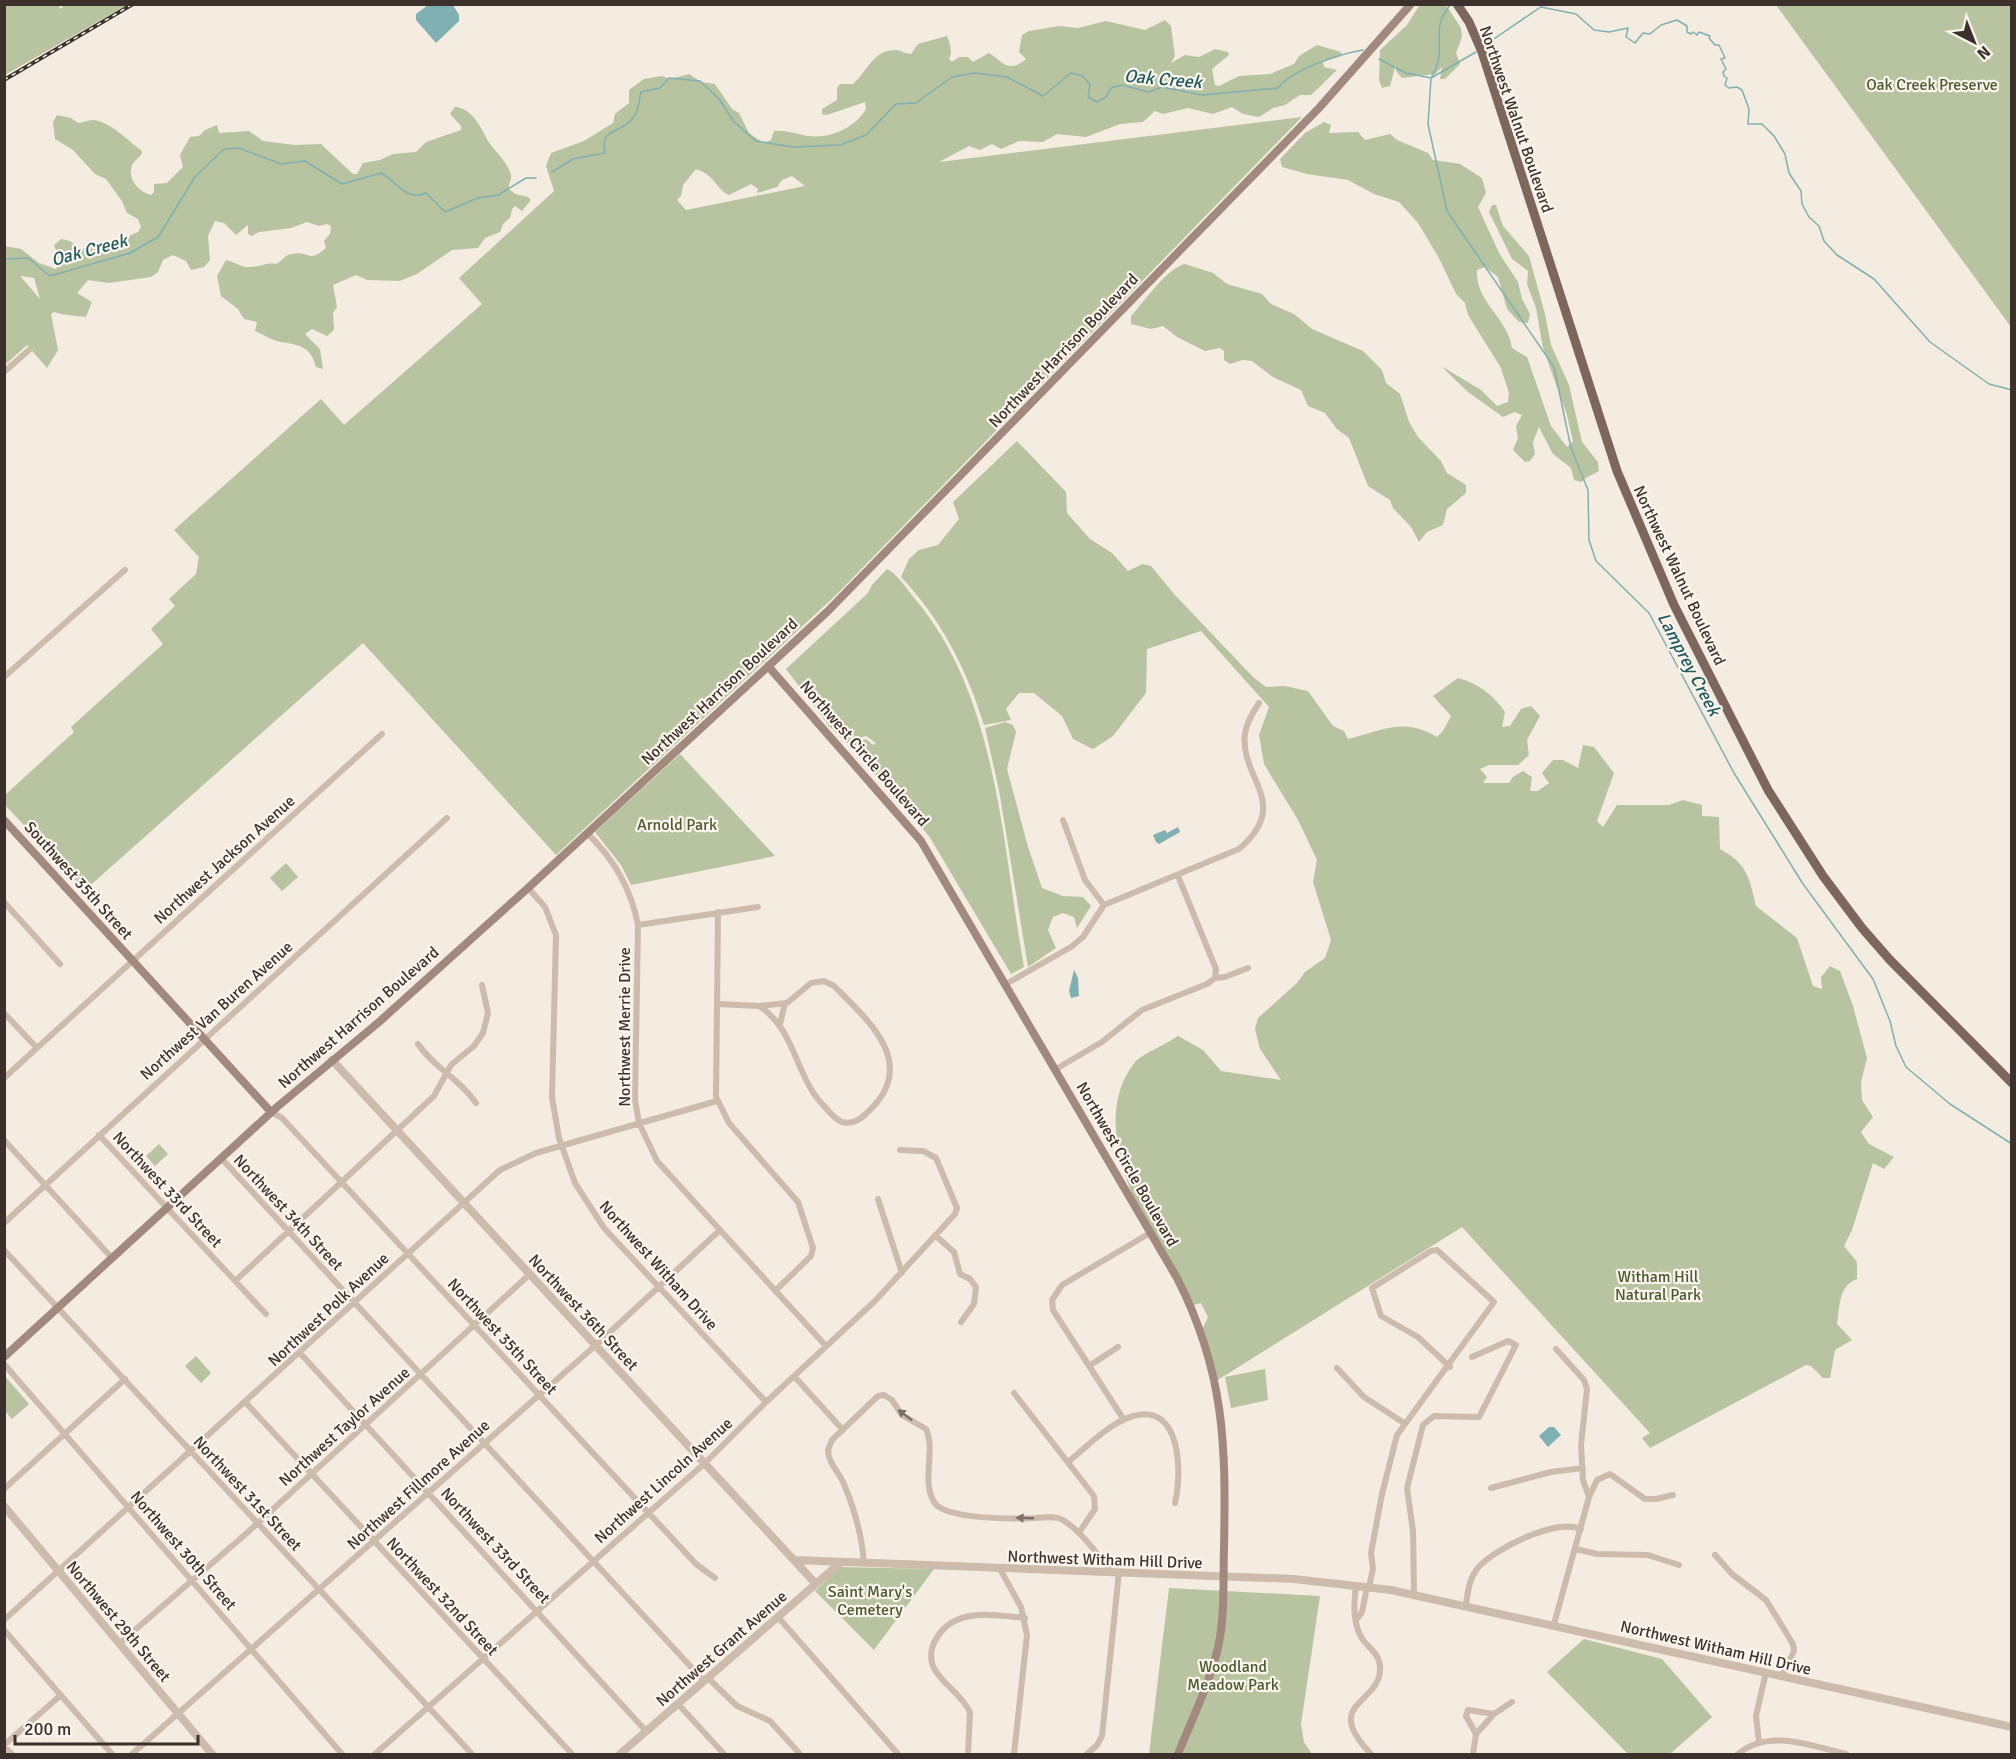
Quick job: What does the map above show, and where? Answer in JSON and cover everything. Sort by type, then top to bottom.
[{"type":"main road","name":"Northwest Harrison Boulevard","points":[[4,1357],[272,1112],[528,888],[768,666],[909,531],[1319,108],[1411,4]]},
{"type":"main road","name":"Northwest Walnut Boulevard","points":[[1459,7],[1482,52],[1617,471],[1674,604],[1743,742],[1797,839],[1836,894],[1890,960],[2012,1083]]},
{"type":"main road","name":"Northwest Circle Boulevard","points":[[768,666],[921,841],[1056,1069],[1194,1312],[1209,1355],[1218,1392],[1226,1466],[1223,1614],[1217,1649],[1178,1755]]},
{"type":"main road","name":"Southwest 35th Street","points":[[6,823],[272,1112]]},
{"type":"street","points":[[4,372],[29,350]]},
{"type":"street","points":[[4,677],[125,570]]},
{"type":"street","points":[[1006,984],[1083,938],[1104,905],[1239,849],[1251,839],[1263,814],[1263,797],[1246,748],[1245,734],[1259,703]]},
{"type":"street","name":"Northwest Jackson Avenue","points":[[4,1078],[382,734]]},
{"type":"street","name":"Northwest Van Buren Avenue","points":[[4,1223],[447,818]]},
{"type":"street","points":[[1063,820],[1084,880],[1104,905]]},
{"type":"street","name":"Northwest Merrie Drive","points":[[587,832],[621,874],[638,925],[635,1100],[639,1123],[657,1161],[826,1346]]},
{"type":"street","points":[[1178,876],[1216,969],[1215,978]]},
{"type":"street","name":"Northwest Witham Drive","points":[[528,888],[545,907],[556,935],[552,1097],[561,1146],[575,1183],[597,1220],[766,1402]]},
{"type":"street","points":[[4,902],[60,964]]},
{"type":"street","points":[[638,925],[758,907]]},
{"type":"street","points":[[718,912],[717,1101],[729,1123],[793,1193],[813,1248],[811,1256],[775,1291]]},
{"type":"street","points":[[1056,1069],[1102,1042],[1142,1010],[1208,984],[1215,978],[1225,977],[1248,968]]},
{"type":"street","points":[[718,1004],[759,1006],[785,1003],[814,981],[824,981],[834,986],[879,1035],[885,1046],[890,1070],[881,1097],[856,1121],[847,1123],[835,1118],[809,1090],[780,1024],[759,1006]]},
{"type":"street","points":[[235,1281],[434,1096],[455,1060],[478,1041],[486,1028],[488,1013],[482,985]]},
{"type":"street","points":[[780,1024],[785,1003]]},
{"type":"street","points":[[4,1013],[37,1048]]},
{"type":"street","points":[[418,1044],[433,1064],[462,1085],[476,1103]]},
{"type":"street","name":"Northwest 36th Street","points":[[332,1060],[816,1584]]},
{"type":"street","name":"Northwest Polk Avenue","points":[[4,1620],[130,1509],[464,1202],[510,1164],[561,1146],[717,1101]]},
{"type":"street","name":"Northwest 35th Street","points":[[272,1112],[282,1118],[696,1564],[715,1578]]},
{"type":"street","name":"Northwest 33rd Street","points":[[99,1136],[266,1314]]},
{"type":"street","points":[[4,1140],[112,1258]]},
{"type":"street","name":"Northwest Lincoln Avenue","points":[[375,1755],[705,1464],[766,1402],[902,1273],[957,1211],[936,1158],[923,1151],[900,1150]]},
{"type":"street","name":"Northwest 34th Street","points":[[221,1158],[594,1562],[706,1679],[737,1706],[770,1721],[800,1755]]},
{"type":"street","points":[[878,1199],[902,1273]]},
{"type":"street","name":"Northwest Fillmore Avenue","points":[[132,1755],[596,1344],[719,1231]]},
{"type":"street","points":[[1124,1420],[1053,1310],[1053,1297],[1062,1285],[1150,1233]]},
{"type":"street","points":[[935,1235],[954,1252],[960,1274],[972,1281],[976,1287],[975,1305],[961,1322]]},
{"type":"street","name":"Northwest 31st Street","points":[[4,1250],[472,1755]]},
{"type":"street","points":[[1357,1619],[1362,1612],[1373,1569],[1371,1553],[1382,1494],[1397,1435],[1404,1423],[1450,1367],[1494,1302],[1437,1250],[1372,1288],[1381,1316],[1418,1337],[1450,1367]]},
{"type":"street","name":"Northwest Taylor Avenue","points":[[120,1643],[312,1473],[530,1274]]},
{"type":"street","points":[[1414,1594],[1413,1531],[1407,1507],[1407,1488],[1424,1425],[1434,1416],[1479,1418],[1516,1345],[1508,1341],[1472,1357]]},
{"type":"street","points":[[1089,1366],[1118,1347]]},
{"type":"street","points":[[1556,1349],[1584,1380],[1587,1389],[1581,1445],[1589,1497]]},
{"type":"street","name":"Northwest 33rd Street","points":[[300,1353],[646,1731]]},
{"type":"street","name":"Northwest 30th Street","points":[[4,1364],[342,1755]]},
{"type":"street","points":[[1337,1368],[1364,1397],[1404,1423]]},
{"type":"street","points":[[794,1376],[843,1430]]},
{"type":"street","points":[[4,1490],[125,1379]]},
{"type":"street","points":[[1014,1393],[1094,1496],[1096,1503],[1092,1514],[1081,1525],[1082,1539],[1115,1572],[1102,1736],[1087,1755]]},
{"type":"street","points":[[864,1563],[859,1529],[844,1484],[828,1454],[832,1440],[878,1396],[886,1395],[902,1415],[926,1429],[929,1441],[929,1487],[933,1501],[945,1511],[972,1515],[1056,1518],[1080,1531]]},
{"type":"street","name":"Northwest 32nd Street","points":[[246,1403],[572,1755]]},
{"type":"street","points":[[1068,1462],[1124,1420],[1147,1415],[1160,1420],[1170,1431],[1178,1448],[1180,1465],[1175,1503]]},
{"type":"street","points":[[1491,1488],[1551,1472],[1583,1468]]},
{"type":"street","points":[[1554,1624],[1593,1484],[1610,1474],[1645,1499],[1656,1500],[1673,1495]]},
{"type":"street","name":"Northwest 29th Street","points":[[4,1506],[212,1755]]},
{"type":"street","points":[[1466,1604],[1469,1584],[1477,1569],[1509,1546],[1531,1534],[1560,1527],[1570,1525],[1581,1529]]},
{"type":"street","points":[[1576,1549],[1597,1554],[1618,1552],[1648,1555],[1679,1566]]},
{"type":"street","points":[[1715,1555],[1732,1574],[1766,1600],[1793,1644],[1794,1651],[1782,1675]]},
{"type":"street","name":"Northwest Witham Hill Drive","points":[[795,1560],[1223,1576],[1356,1585],[1466,1604],[2012,1727]]},
{"type":"street","name":"Northwest Grant Avenue","points":[[620,1755],[840,1563]]},
{"type":"street","points":[[1000,1569],[1015,1594],[1025,1618],[1026,1652],[1014,1755]]},
{"type":"street","points":[[1356,1585],[1353,1610],[1359,1633],[1377,1656],[1380,1667],[1378,1678],[1357,1704],[1352,1716],[1353,1734],[1371,1755]]},
{"type":"street","points":[[968,1755],[970,1712],[933,1668],[931,1658],[933,1644],[948,1626],[970,1615],[1025,1618]]},
{"type":"street","points":[[778,1617],[898,1755]]},
{"type":"street","points":[[4,1630],[112,1755]]},
{"type":"street","points":[[1759,1742],[1756,1716],[1766,1672]]},
{"type":"street","points":[[12,1755],[4,1746],[61,1695]]},
{"type":"street","points":[[1473,1755],[1476,1734],[1494,1714],[1512,1702]]},
{"type":"street","points":[[678,1704],[724,1755]]},
{"type":"street","points":[[1476,1734],[1466,1716],[1468,1710],[1494,1714]]},
{"type":"street","points":[[1738,1755],[1759,1742],[1781,1740],[1846,1755]]},
{"type":"green space","points":[[5,4],[59,5],[60,9],[63,7],[61,5],[127,5],[5,75]]},
{"type":"green space","points":[[1446,5],[1461,28],[1462,37],[1456,53],[1460,64],[1445,79],[1440,79],[1442,67],[1435,74],[1402,78],[1396,71],[1396,64],[1390,86],[1382,88],[1379,80],[1380,50],[1407,25],[1419,6]]},
{"type":"green space","name":"Oak Creek Preserve","points":[[1776,5],[2011,5],[2011,327]]},
{"type":"green space","points":[[1165,20],[1171,26],[1175,56],[1171,63],[1185,55],[1199,57],[1215,49],[1228,52],[1229,55],[1212,69],[1215,85],[1219,86],[1239,76],[1270,74],[1294,64],[1299,56],[1317,45],[1341,52],[1341,56],[1323,62],[1324,67],[1337,70],[1311,95],[1300,95],[1259,117],[1243,114],[1232,107],[1213,114],[1188,108],[1163,114],[1155,111],[1143,122],[1120,124],[1086,137],[1057,134],[1043,142],[1019,141],[1001,149],[992,144],[980,150],[969,146],[939,162],[1302,117],[836,595],[556,855],[363,643],[85,890],[5,805],[5,795],[74,732],[71,727],[163,644],[151,629],[175,606],[169,599],[196,574],[199,557],[174,530],[321,399],[344,425],[482,304],[459,278],[554,191],[546,166],[551,153],[584,141],[613,123],[615,114],[629,103],[629,90],[644,79],[662,76],[670,79],[689,74],[701,82],[715,84],[732,109],[739,113],[749,133],[763,143],[771,140],[774,131],[825,136],[849,127],[866,109],[865,102],[827,115],[822,114],[822,109],[837,100],[837,88],[840,84],[853,84],[882,53],[897,50],[911,54],[918,44],[947,36],[951,50],[949,59],[952,62],[959,57],[968,57],[973,62],[989,53],[1006,65],[1015,66],[1026,59],[1019,52],[1022,35],[1029,31],[1059,26],[1078,28],[1106,21],[1145,30]],"holes":[[[696,169],[729,195],[751,184],[758,189],[757,193],[777,187],[782,180],[792,176],[805,186],[686,210],[677,200],[681,196],[683,185]]]},
{"type":"green space","points":[[455,107],[472,116],[507,166],[511,177],[509,189],[531,200],[522,211],[515,206],[500,232],[485,238],[478,248],[452,250],[417,274],[400,281],[367,280],[356,275],[333,285],[337,307],[333,313],[334,330],[327,336],[312,329],[305,334],[320,349],[323,369],[316,367],[311,355],[303,348],[275,340],[255,331],[257,322],[244,319],[238,309],[221,296],[217,276],[226,260],[244,267],[255,267],[276,264],[292,254],[312,256],[320,253],[326,248],[324,241],[330,234],[331,226],[327,224],[319,226],[307,222],[291,228],[259,232],[252,236],[248,234],[248,225],[236,235],[224,223],[215,221],[208,236],[210,260],[204,267],[191,270],[186,261],[173,255],[163,260],[158,272],[151,277],[109,283],[88,280],[77,293],[92,302],[86,317],[54,312],[51,314],[58,350],[47,368],[27,345],[7,363],[5,361],[4,246],[21,249],[39,263],[56,269],[60,261],[54,245],[61,239],[70,241],[80,249],[106,246],[138,232],[141,227],[138,219],[127,213],[122,201],[106,179],[95,174],[73,150],[55,139],[53,122],[57,115],[71,118],[78,123],[92,120],[105,123],[141,150],[142,153],[132,165],[132,180],[142,191],[151,195],[154,192],[154,184],[167,183],[183,167],[180,155],[190,137],[199,136],[205,130],[217,125],[219,133],[249,131],[263,141],[295,145],[321,144],[353,174],[357,174],[363,163],[380,160],[393,154],[416,152],[426,142],[461,130],[461,126],[450,114]],"holes":[[[21,276],[34,278],[40,299]]]},
{"type":"green space","points":[[1324,122],[1331,125],[1329,133],[1358,132],[1365,140],[1390,134],[1397,140],[1428,153],[1433,160],[1460,164],[1482,178],[1486,193],[1478,207],[1499,253],[1518,282],[1522,299],[1530,314],[1528,323],[1519,322],[1507,309],[1498,277],[1485,267],[1477,270],[1481,291],[1505,328],[1512,348],[1527,357],[1551,426],[1567,447],[1573,441],[1567,415],[1543,348],[1536,308],[1527,284],[1528,271],[1512,259],[1489,212],[1492,205],[1496,205],[1503,226],[1529,256],[1551,345],[1569,385],[1582,442],[1598,462],[1599,471],[1581,482],[1574,480],[1571,468],[1553,454],[1539,427],[1533,442],[1535,454],[1530,461],[1525,462],[1513,450],[1518,438],[1516,426],[1522,415],[1515,412],[1503,417],[1468,392],[1443,367],[1481,390],[1497,406],[1508,402],[1509,393],[1501,368],[1468,315],[1465,303],[1456,294],[1439,258],[1418,223],[1399,202],[1374,194],[1348,180],[1307,174],[1282,167],[1280,159],[1305,133]]},
{"type":"green space","points":[[1185,264],[1213,273],[1227,284],[1262,294],[1271,304],[1294,314],[1312,329],[1363,351],[1382,370],[1386,383],[1400,394],[1409,422],[1418,437],[1441,461],[1447,473],[1466,485],[1466,493],[1447,509],[1443,525],[1427,532],[1419,542],[1411,527],[1393,508],[1390,500],[1368,486],[1349,438],[1337,429],[1325,413],[1308,406],[1301,390],[1273,377],[1252,361],[1243,360],[1230,364],[1224,360],[1224,351],[1220,348],[1205,351],[1177,337],[1163,326],[1151,329],[1131,324],[1131,316],[1156,286],[1171,272]]},
{"type":"green space","name":"Witham Hill Natural Park","points":[[1017,441],[1066,492],[1067,513],[1090,539],[1112,553],[1128,571],[1143,564],[1151,566],[1174,594],[1253,677],[1266,687],[1285,686],[1308,691],[1333,726],[1344,731],[1348,739],[1403,726],[1425,731],[1437,737],[1451,716],[1433,696],[1458,678],[1478,686],[1495,700],[1505,712],[1502,727],[1510,726],[1521,709],[1531,706],[1540,716],[1527,740],[1529,755],[1518,765],[1489,765],[1480,769],[1487,777],[1483,783],[1509,783],[1513,777],[1523,771],[1532,777],[1530,791],[1538,791],[1549,783],[1542,773],[1553,760],[1563,760],[1578,768],[1583,745],[1594,747],[1614,773],[1597,821],[1603,827],[1617,805],[1669,805],[1683,800],[1702,805],[1702,816],[1719,817],[1720,849],[1736,860],[1746,872],[1756,906],[1797,938],[1813,986],[1822,989],[1821,977],[1830,966],[1840,971],[1853,1006],[1867,1058],[1861,1082],[1862,1100],[1873,1117],[1861,1132],[1869,1144],[1894,1157],[1884,1169],[1873,1163],[1852,1230],[1844,1246],[1857,1262],[1857,1279],[1846,1286],[1843,1292],[1837,1324],[1852,1340],[1835,1350],[1830,1378],[1823,1378],[1811,1366],[1806,1365],[1650,1448],[1642,1438],[1650,1433],[1462,1227],[1216,1381],[1201,1332],[1208,1317],[1201,1303],[1191,1306],[1143,1220],[1129,1187],[1119,1153],[1116,1121],[1120,1090],[1135,1062],[1178,1036],[1203,1050],[1221,1071],[1281,1080],[1260,1049],[1255,1029],[1258,1018],[1297,983],[1305,972],[1325,958],[1331,940],[1313,882],[1317,860],[1298,820],[1264,764],[1259,735],[1269,707],[1201,631],[1147,649],[1146,693],[1113,736],[1093,749],[1073,739],[1062,716],[1034,693],[1019,693],[1006,709],[1011,720],[984,725],[961,665],[951,646],[928,610],[901,577],[909,559],[919,550],[938,545],[959,519],[953,502]]},
{"type":"green space","points":[[887,569],[906,587],[943,638],[964,681],[980,726],[1002,823],[1024,967],[1011,974],[929,836],[849,745],[866,739],[873,745],[876,743],[866,736],[847,743],[829,726],[786,669],[868,593],[872,585]]},
{"type":"green space","points":[[1005,722],[1013,725],[1016,732],[1007,769],[1028,847],[1042,888],[1063,896],[1083,897],[1091,906],[1077,928],[1074,917],[1063,913],[1053,917],[1048,930],[1056,948],[1028,967],[999,790],[985,728]]},
{"type":"green space","name":"Arnold Park","points":[[680,754],[775,856],[631,885],[621,865],[595,832]]},
{"type":"green space","points":[[286,863],[298,877],[282,891],[270,878]]},
{"type":"green space","points":[[159,1144],[168,1154],[155,1166],[146,1156]]},
{"type":"green space","points":[[196,1356],[211,1373],[201,1383],[185,1366]]},
{"type":"green space","points":[[1265,1369],[1268,1400],[1231,1408],[1225,1377]]},
{"type":"green space","points":[[4,1375],[29,1404],[12,1419],[5,1411]]},
{"type":"green space","name":"Saint Mary's Cemetery","points":[[840,1567],[934,1569],[874,1650],[815,1591]]},
{"type":"green space","name":"Woodland Meadow Park","points":[[1169,1588],[1320,1596],[1301,1724],[1304,1742],[1312,1754],[1149,1754]]},
{"type":"green space","points":[[1584,1639],[1662,1659],[1712,1717],[1670,1754],[1628,1754],[1547,1672]]},
{"type":"water","points":[[428,5],[453,5],[459,15],[459,21],[436,43],[416,20],[416,14]]},
{"type":"water","points":[[1178,827],[1180,832],[1159,844],[1156,842],[1153,835],[1165,830],[1167,833]]},
{"type":"water","points":[[1074,970],[1078,978],[1079,996],[1071,998],[1069,991]]},
{"type":"water","points":[[1549,1427],[1554,1427],[1561,1435],[1548,1447],[1539,1436]]},
{"type":"waterway","name":"Oak Creek","points":[[1379,59],[1406,73],[1431,78],[1439,58],[1440,23],[1451,4]]},
{"type":"waterway","points":[[1485,45],[1545,4]]},
{"type":"waterway","points":[[1541,7],[1576,14],[1594,30],[1609,32],[1628,28],[1626,37],[1635,43],[1643,33],[1650,34],[1661,25],[1677,20],[1687,26],[1687,32],[1691,34],[1693,32],[1697,35],[1699,32],[1710,36],[1709,38],[1715,45],[1719,45],[1725,58],[1721,59],[1726,69],[1723,72],[1727,78],[1725,85],[1742,90],[1749,109],[1748,124],[1762,124],[1774,136],[1785,154],[1789,173],[1801,191],[1802,204],[1809,217],[1819,226],[1824,241],[1837,255],[1874,279],[1930,342],[1989,384],[2012,390]]},
{"type":"waterway","name":"Oak Creek","points":[[552,172],[573,159],[605,153],[605,139],[632,119],[638,109],[641,92],[660,88],[669,78],[700,81],[720,100],[733,121],[756,141],[793,147],[840,145],[866,135],[896,104],[916,103],[952,77],[974,73],[1007,77],[1043,96],[1071,73],[1083,76],[1090,85],[1088,97],[1097,102],[1106,97],[1111,88],[1122,85],[1148,92],[1162,87],[1202,95],[1278,88],[1305,69],[1363,50]]},
{"type":"waterway","name":"Lamprey Creek","points":[[1476,52],[1431,78],[1428,124],[1447,211],[1554,367],[1571,448],[1588,490],[1589,540],[1596,561],[1649,613],[1734,773],[1803,884],[1873,979],[1890,1021],[1896,1046],[1906,1067],[1950,1104],[2012,1144]]},
{"type":"waterway","name":"Oak Creek","points":[[4,259],[28,258],[50,276],[130,253],[158,237],[195,177],[224,149],[239,148],[281,164],[305,161],[342,184],[381,173],[407,193],[413,195],[426,193],[445,212],[478,198],[498,195],[526,178],[536,178]]},
{"type":"railway","points":[[4,80],[133,4]]}]
